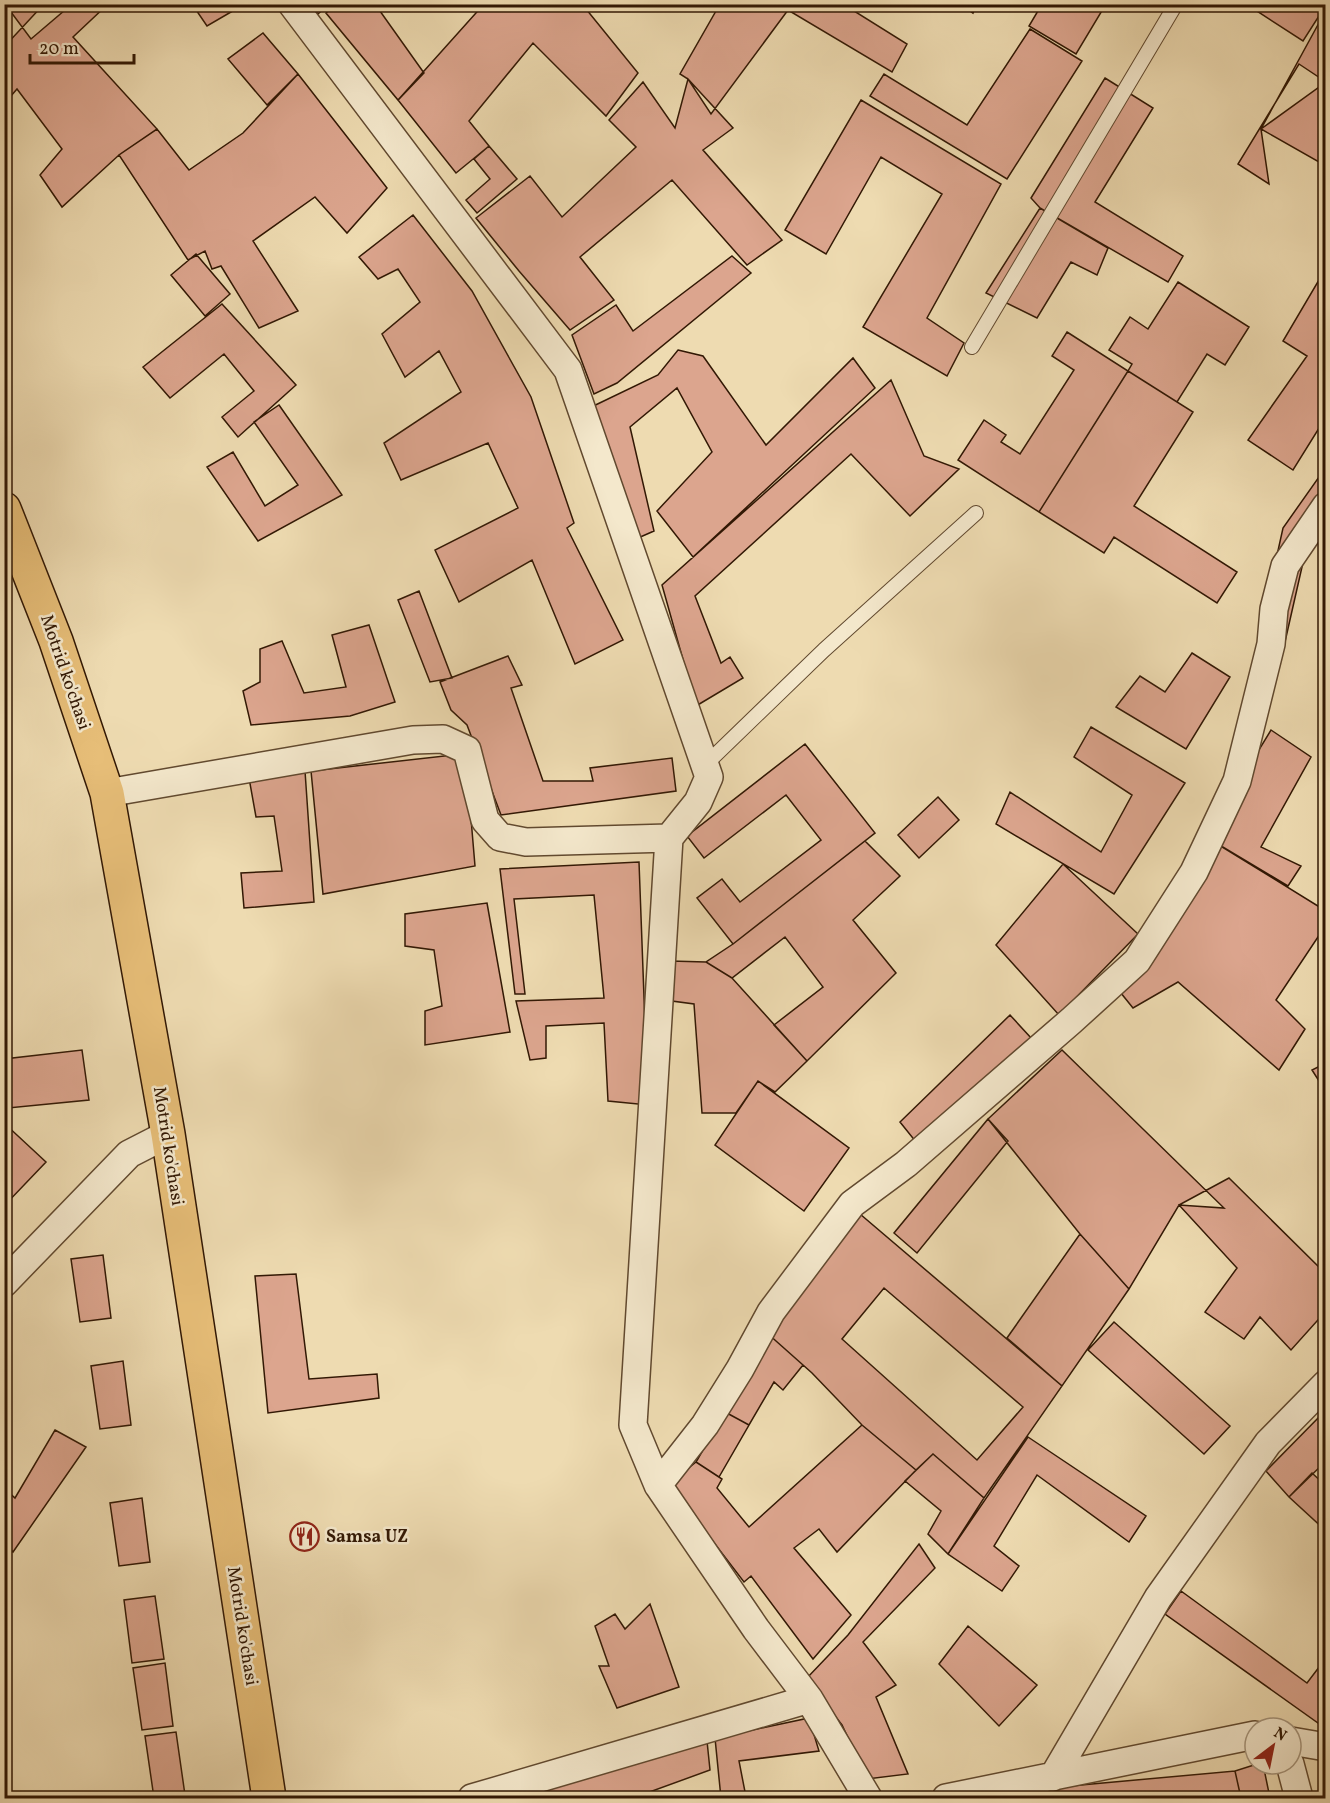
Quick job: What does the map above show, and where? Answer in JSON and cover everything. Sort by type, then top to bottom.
[{"type":"main road","name":"Motrid ko'chasi","points":[[4,509],[56,641],[107,793],[168,1134],[269,1798]]},
{"type":"street","points":[[292,4],[568,370],[709,777],[698,802],[669,838],[633,1425],[658,1485],[756,1629],[809,1699],[868,1798]]},
{"type":"street","points":[[658,1485],[705,1425],[740,1369],[771,1312],[852,1204],[906,1164],[1137,961],[1194,872],[1237,781],[1271,644],[1274,609],[1285,566],[1326,506]]},
{"type":"street","points":[[107,793],[413,740],[443,739],[467,750],[485,820],[500,837],[526,842],[669,838]]},
{"type":"street","points":[[4,1283],[129,1154],[168,1134]]},
{"type":"street","points":[[1053,1777],[1158,1598],[1268,1443],[1326,1384]]},
{"type":"street","points":[[472,1798],[809,1699]]},
{"type":"street","points":[[946,1798],[1243,1737]]},
{"type":"street","points":[[1303,1743],[1326,1747]]},
{"type":"street","points":[[1293,1776],[1299,1798]]},
{"type":"lane","points":[[972,347],[1176,4]]},
{"type":"lane","points":[[705,765],[824,650],[975,513]]},
{"type":"building","points":[[5,4],[72,4],[31,39]]},
{"type":"building","points":[[44,4],[108,4],[73,37],[157,129],[119,155],[62,207],[40,175],[62,149],[17,89],[4,104],[4,47]]},
{"type":"building","points":[[192,4],[242,4],[243,5],[207,26]]},
{"type":"building","points":[[310,4],[329,4],[318,14]]},
{"type":"building","points":[[337,4],[375,4],[424,73],[398,100],[326,13]]},
{"type":"building","points":[[484,4],[582,4],[638,73],[606,116],[533,43],[469,121],[489,146],[456,173],[398,100]]},
{"type":"building","points":[[720,4],[843,4],[907,44],[892,72],[788,10],[711,114],[688,79],[680,74]]},
{"type":"building","points":[[960,4],[977,4],[973,13]]},
{"type":"building","points":[[1042,4],[1106,4],[1076,54],[1029,26]]},
{"type":"building","points":[[1246,4],[1326,4],[1326,5],[1303,41]]},
{"type":"building","points":[[1326,10],[1326,166],[1261,129]]},
{"type":"building","points":[[1030,29],[1082,61],[1007,179],[870,96],[884,74],[967,125]]},
{"type":"building","points":[[263,33],[298,74],[267,105],[228,59]]},
{"type":"building","points":[[1299,64],[1326,82],[1261,129],[1269,184],[1238,164]]},
{"type":"building","points":[[298,74],[387,188],[347,233],[315,197],[253,241],[298,311],[259,328],[221,266],[212,269],[205,251],[188,260],[119,155],[157,129],[189,170],[243,133]]},
{"type":"building","points":[[1105,78],[1153,108],[1095,202],[1183,256],[1168,282],[1040,208],[1031,198]]},
{"type":"building","points":[[688,79],[733,128],[703,150],[782,240],[747,265],[672,180],[580,257],[614,300],[570,330],[476,218],[530,176],[562,217],[636,147],[609,120],[643,82],[675,128]]},
{"type":"building","points":[[861,100],[1001,184],[927,318],[964,343],[947,376],[863,327],[942,194],[881,157],[826,254],[785,230]]},
{"type":"building","points":[[489,146],[517,179],[477,213],[466,200],[490,179],[474,159]]},
{"type":"building","points":[[1040,208],[1108,248],[1097,275],[1071,262],[1037,318],[986,293]]},
{"type":"building","points":[[413,215],[472,291],[531,397],[574,523],[567,528],[623,640],[575,664],[532,560],[459,602],[435,550],[518,508],[488,443],[401,480],[384,443],[461,392],[439,351],[405,377],[382,334],[420,302],[398,269],[378,279],[359,257]]},
{"type":"building","points":[[196,254],[230,294],[205,316],[171,275]]},
{"type":"building","points":[[732,256],[751,273],[617,383],[594,394],[572,335],[616,305],[633,331]]},
{"type":"building","points":[[1326,268],[1326,417],[1293,470],[1248,440],[1307,356],[1283,341]]},
{"type":"building","points":[[1178,282],[1249,327],[1225,365],[1207,354],[1177,402],[1128,371],[1132,364],[1109,350],[1130,317],[1148,329]]},
{"type":"building","points":[[222,304],[296,385],[238,437],[222,417],[254,391],[224,354],[170,398],[143,367]]},
{"type":"building","points":[[1067,332],[1128,371],[1039,512],[958,460],[984,420],[1006,435],[1001,442],[1020,454],[1074,370],[1052,356]]},
{"type":"building","points":[[678,350],[703,356],[766,445],[853,358],[875,388],[693,557],[657,511],[712,452],[677,388],[630,427],[654,531],[629,542],[581,412],[658,375]]},
{"type":"building","points":[[1128,371],[1193,412],[1134,506],[1237,572],[1217,603],[1114,537],[1104,553],[1039,512]]},
{"type":"building","points":[[891,380],[924,456],[959,469],[910,516],[851,454],[695,596],[721,663],[730,657],[743,678],[696,706],[662,585]]},
{"type":"building","points":[[279,405],[342,495],[258,541],[207,467],[233,452],[265,506],[298,485],[254,422]]},
{"type":"building","points":[[1326,467],[1326,515],[1309,536],[1282,655],[1258,641],[1283,528]]},
{"type":"building","points":[[419,591],[452,678],[430,682],[398,600]]},
{"type":"building","points":[[369,625],[395,702],[350,716],[251,725],[243,691],[260,682],[260,649],[282,641],[304,693],[346,687],[332,635]]},
{"type":"building","points":[[1192,653],[1230,677],[1186,749],[1116,707],[1140,676],[1165,692]]},
{"type":"building","points":[[508,656],[522,685],[511,688],[543,781],[593,781],[590,768],[672,758],[676,791],[501,815],[467,725],[451,710],[440,682]]},
{"type":"building","points":[[1091,727],[1185,783],[1114,894],[996,824],[1010,792],[1101,852],[1132,795],[1074,757]]},
{"type":"building","points":[[1271,730],[1311,757],[1261,847],[1301,866],[1288,886],[1206,837]]},
{"type":"building","points":[[805,744],[875,833],[733,944],[697,898],[722,879],[740,902],[821,840],[786,795],[704,858],[687,836]]},
{"type":"building","points":[[462,754],[469,795],[475,866],[323,894],[311,771]]},
{"type":"building","points":[[305,771],[314,902],[244,908],[241,873],[282,871],[274,816],[256,817],[249,778]]},
{"type":"building","points":[[938,797],[959,820],[919,858],[898,835]]},
{"type":"building","points":[[1206,837],[1326,911],[1326,925],[1276,1000],[1305,1029],[1279,1070],[1178,982],[1133,1008],[1108,977],[1171,924]]},
{"type":"building","points":[[865,841],[900,876],[853,920],[896,973],[807,1061],[774,1025],[823,987],[785,937],[732,978],[706,962],[733,944]]},
{"type":"building","points":[[639,862],[648,1105],[608,1101],[604,1023],[546,1026],[546,1058],[530,1060],[516,1001],[604,998],[594,895],[514,899],[525,994],[515,994],[500,869]]},
{"type":"building","points":[[1063,864],[1138,934],[1059,1015],[996,945]]},
{"type":"building","points":[[487,903],[510,1032],[425,1045],[425,1011],[442,1006],[434,950],[405,946],[405,914]]},
{"type":"building","points":[[670,961],[706,962],[732,978],[807,1061],[775,1092],[758,1081],[736,1113],[702,1113],[694,1004],[672,1001]]},
{"type":"building","points":[[1010,1015],[1032,1039],[916,1142],[900,1122]]},
{"type":"building","points":[[82,1050],[89,1100],[8,1108],[4,1087],[4,1059]]},
{"type":"building","points":[[1062,1050],[1224,1208],[1179,1205],[1129,1289],[1080,1234],[988,1119]]},
{"type":"building","points":[[1326,1063],[1326,1092],[1312,1070]]},
{"type":"building","points":[[758,1081],[849,1148],[804,1211],[715,1145]]},
{"type":"building","points":[[988,1119],[1008,1141],[917,1253],[894,1233]]},
{"type":"building","points":[[4,1123],[46,1162],[4,1206]]},
{"type":"building","points":[[1229,1178],[1326,1274],[1326,1311],[1291,1350],[1260,1317],[1244,1339],[1205,1312],[1237,1268],[1179,1205]]},
{"type":"building","points":[[860,1214],[1062,1386],[984,1498],[933,1454],[916,1470],[862,1425],[812,1373],[767,1333]],"holes":[[[884,1288],[1023,1407],[977,1460],[842,1339]]]},
{"type":"building","points":[[1080,1234],[1129,1289],[1062,1386],[1007,1338]]},
{"type":"building","points":[[103,1255],[111,1318],[80,1322],[71,1259]]},
{"type":"building","points":[[296,1274],[309,1379],[377,1374],[379,1398],[268,1413],[255,1276]]},
{"type":"building","points":[[1114,1322],[1230,1426],[1204,1454],[1088,1350]]},
{"type":"building","points":[[767,1333],[803,1365],[783,1390],[774,1382],[749,1425],[725,1412]]},
{"type":"building","points":[[123,1361],[131,1425],[100,1429],[91,1366]]},
{"type":"building","points":[[725,1412],[749,1425],[719,1477],[696,1462]]},
{"type":"building","points":[[1324,1412],[1326,1461],[1289,1497],[1266,1471]]},
{"type":"building","points":[[862,1425],[916,1470],[837,1552],[819,1529],[794,1548],[851,1615],[813,1659],[751,1576],[744,1582],[669,1484],[696,1462],[722,1479],[717,1488],[749,1527]]},
{"type":"building","points":[[55,1430],[86,1447],[13,1552],[4,1543],[4,1488],[15,1498]]},
{"type":"building","points":[[1028,1437],[1146,1516],[1129,1542],[1037,1475],[994,1546],[1019,1566],[1002,1591],[948,1554]]},
{"type":"building","points":[[933,1454],[984,1498],[948,1554],[928,1534],[941,1511],[905,1481]]},
{"type":"building","points":[[1312,1473],[1326,1486],[1326,1531],[1289,1497]]},
{"type":"building","points":[[142,1498],[150,1562],[119,1566],[110,1503]]},
{"type":"building","points":[[919,1544],[935,1568],[863,1642],[896,1685],[876,1697],[908,1774],[867,1779],[842,1725],[806,1679],[848,1635]]},
{"type":"building","points":[[1181,1591],[1307,1683],[1326,1658],[1326,1713],[1318,1723],[1165,1614]]},
{"type":"building","points":[[155,1596],[164,1659],[132,1663],[124,1600]]},
{"type":"building","points":[[650,1604],[679,1687],[617,1708],[599,1666],[609,1666],[595,1626],[615,1614],[625,1629]]},
{"type":"building","points":[[968,1626],[1037,1685],[999,1726],[939,1664]]},
{"type":"building","points":[[165,1663],[173,1726],[142,1730],[133,1668]]},
{"type":"building","points":[[809,1718],[819,1751],[739,1761],[746,1797],[799,1793],[799,1798],[721,1798],[715,1738]]},
{"type":"building","points":[[176,1732],[185,1795],[154,1798],[145,1736]]},
{"type":"building","points":[[707,1741],[710,1770],[633,1798],[500,1798]]},
{"type":"building","points":[[1243,1768],[1243,1776],[1265,1776],[1270,1798],[1241,1798],[1235,1771]]},
{"type":"building","points":[[1235,1771],[1241,1798],[1034,1798],[1037,1789]]},
{"type":"place","name":"Samsa UZ","points":[[305,1536]]}]
